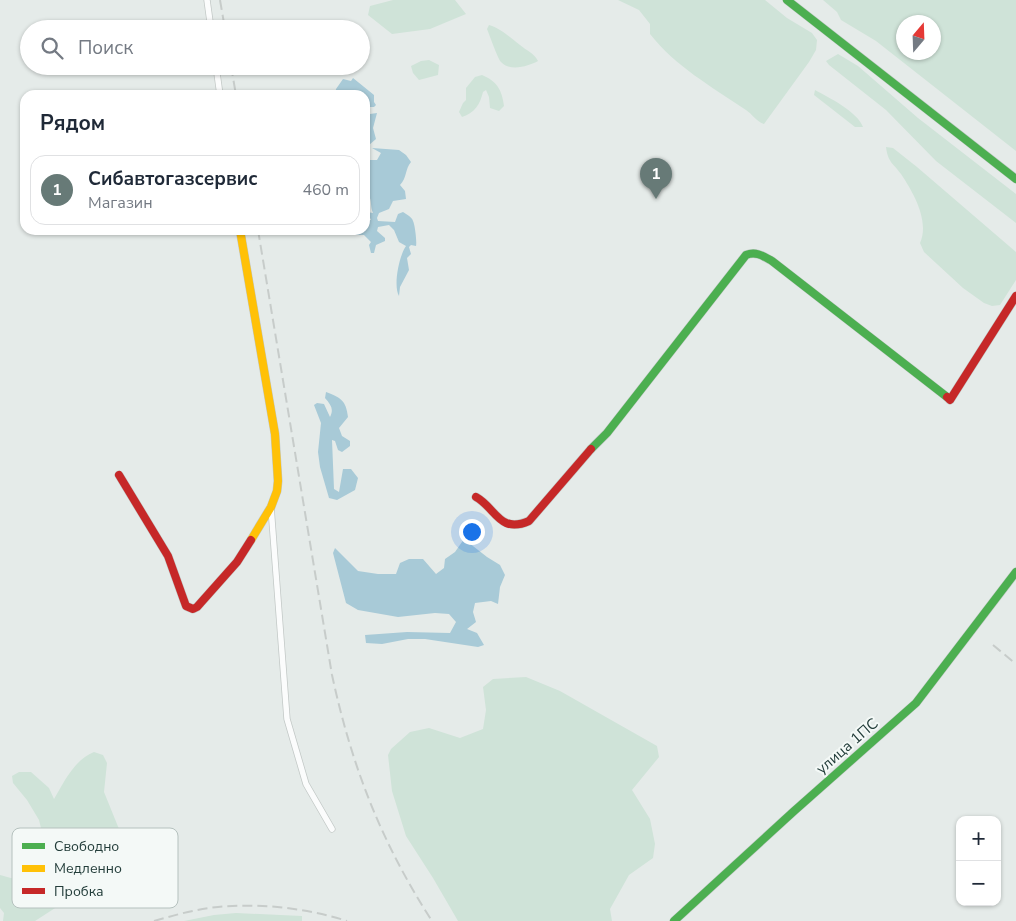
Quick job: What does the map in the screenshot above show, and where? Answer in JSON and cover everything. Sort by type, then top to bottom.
[{"type":"street","points":[[207,0],[210,20]]},
{"type":"street","points":[[786,0],[836,37],[1016,179]]},
{"type":"street","points":[[217,75],[219,90]]},
{"type":"street","points":[[119,475],[168,556],[186,606],[189,608],[197,607],[237,562],[271,508],[277,491],[277,452],[241,235]]},
{"type":"street","points":[[476,497],[482,500],[491,512],[510,524],[516,526],[529,522],[589,450],[607,433],[746,255],[751,252],[763,255],[772,261],[950,400],[1016,296]]},
{"type":"street","points":[[271,508],[287,719],[306,784],[332,829]]},
{"type":"street","name":"улица 1ПС","points":[[674,921],[786,818],[916,703],[1016,572]]},
{"type":"green space","points":[[393,0],[455,0],[466,14],[430,29],[392,34],[368,15],[370,6]]},
{"type":"green space","points":[[618,0],[765,0],[787,18],[812,33],[817,40],[816,50],[764,124],[682,66],[650,34],[650,24],[639,10]]},
{"type":"green space","points":[[823,0],[1016,0],[1016,151],[900,60],[941,60],[941,15],[896,15],[896,57],[876,41],[841,20],[837,12]]},
{"type":"green space","points":[[489,25],[505,34],[532,54],[538,61],[520,67],[505,65],[499,59],[487,29]]},
{"type":"green space","points":[[838,54],[858,66],[918,118],[1016,194],[1016,223],[936,161],[886,110],[829,65],[826,61]]},
{"type":"green space","points":[[429,60],[439,65],[438,75],[419,80],[413,73],[411,66],[421,61]]},
{"type":"green space","points":[[482,75],[498,87],[504,106],[499,111],[490,108],[486,90],[483,92],[476,108],[462,117],[459,112],[466,100],[466,88],[475,77]]},
{"type":"green space","points":[[815,90],[849,111],[860,121],[863,127],[855,127],[814,95]]},
{"type":"green space","points":[[886,147],[893,148],[917,167],[1016,252],[1016,280],[1000,305],[992,306],[984,303],[963,288],[924,252],[920,243],[923,225],[919,207],[906,181],[889,159]]},
{"type":"green space","points":[[526,677],[560,691],[657,746],[659,757],[632,790],[650,819],[655,844],[653,858],[629,875],[610,909],[612,921],[458,921],[406,836],[392,791],[388,755],[391,749],[410,732],[429,728],[460,738],[483,729],[486,710],[483,687],[493,679]]},
{"type":"green space","points":[[94,752],[103,755],[107,763],[104,792],[119,828],[41,828],[39,820],[27,800],[13,783],[12,776],[19,772],[31,772],[49,788],[54,799],[76,765],[87,755]]},
{"type":"green space","points":[[0,875],[11,878],[12,908],[55,908],[35,921],[3,921],[4,913],[0,908]]},
{"type":"green space","points":[[236,913],[302,916],[302,921],[184,921]]},
{"type":"water","points":[[353,78],[368,90],[336,90],[343,79],[351,81]]},
{"type":"water","points":[[370,92],[374,95],[376,105],[370,107]]},
{"type":"water","points":[[377,113],[373,128],[376,139],[370,144],[370,114]]},
{"type":"water","points":[[372,148],[399,150],[411,162],[400,185],[405,191],[406,199],[393,201],[389,209],[379,213],[377,218],[378,221],[395,222],[398,214],[403,212],[414,223],[416,246],[411,245],[409,247],[411,254],[407,258],[409,270],[400,287],[399,296],[397,291],[398,271],[406,246],[399,242],[394,230],[389,225],[378,227],[377,231],[385,238],[385,241],[376,245],[374,253],[371,253],[369,245],[371,242],[364,235],[370,235],[370,212],[373,213],[370,200],[370,160],[377,160],[381,153]]},
{"type":"water","points":[[326,392],[342,400],[346,407],[348,417],[339,428],[342,436],[350,441],[350,446],[342,452],[338,450],[335,441],[332,440],[334,489],[339,492],[343,469],[351,469],[358,478],[355,490],[337,500],[329,498],[320,467],[318,452],[321,423],[314,405],[317,403],[324,404],[330,417],[332,409],[325,398]]},
{"type":"water","points":[[464,539],[500,565],[505,575],[500,587],[498,604],[491,601],[475,603],[473,612],[476,622],[467,629],[477,633],[484,645],[478,647],[425,639],[408,639],[382,644],[366,643],[365,635],[407,632],[450,633],[456,622],[449,614],[435,613],[398,617],[358,610],[346,603],[333,553],[335,548],[358,571],[396,574],[400,563],[409,559],[423,559],[436,574],[444,568],[445,559],[455,552]]},
{"type":"railway","points":[[220,0],[223,20]]},
{"type":"railway","points":[[233,75],[235,90]]},
{"type":"railway","points":[[259,235],[332,675],[340,709],[359,772],[383,833],[414,892],[432,921]]},
{"type":"railway","points":[[993,645],[1016,664]]},
{"type":"railway","points":[[154,921],[202,909],[234,906],[267,906],[300,910],[347,921]]},
{"type":"traffic: fast","points":[[787,0],[1016,179]]},
{"type":"traffic: fast","points":[[591,449],[607,433],[746,255],[750,254],[759,255],[772,261],[947,397]]},
{"type":"traffic: fast","points":[[674,921],[916,703],[1016,572]]},
{"type":"traffic: slow","points":[[241,235],[275,434],[278,481],[277,491],[271,507],[251,540]]},
{"type":"traffic: jam","points":[[947,397],[950,400],[1016,296]]},
{"type":"traffic: jam","points":[[476,497],[504,522],[519,524],[529,521],[591,449]]},
{"type":"traffic: jam","points":[[119,475],[168,556],[186,606],[193,609],[197,607],[237,562],[251,540]]},
{"type":"place","name":"Сибавтогазсервис","points":[[656,199]]}]
